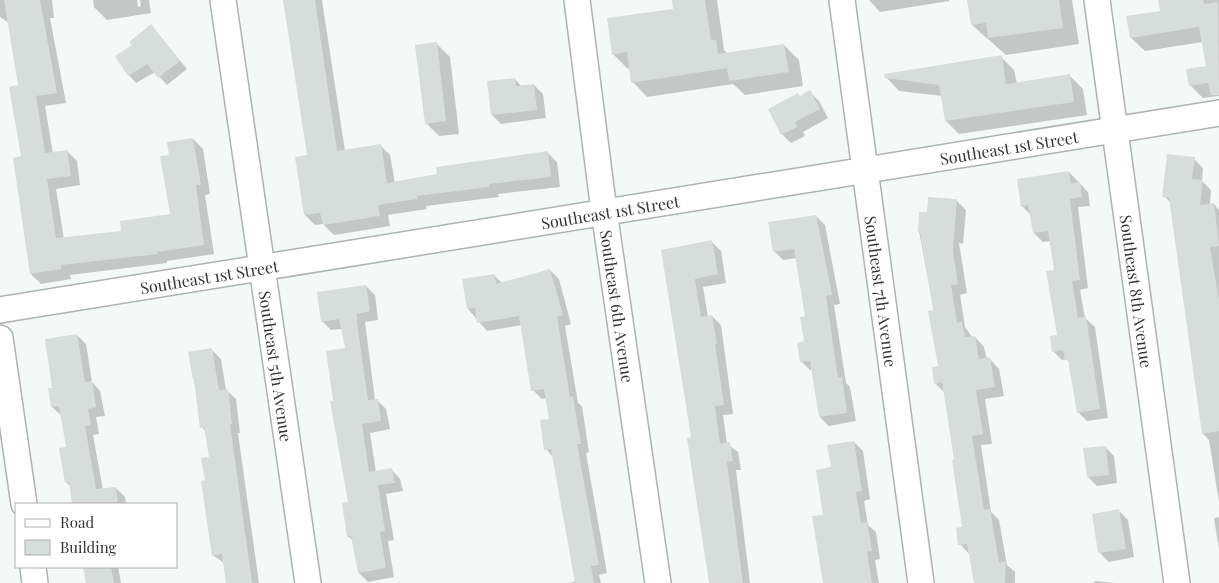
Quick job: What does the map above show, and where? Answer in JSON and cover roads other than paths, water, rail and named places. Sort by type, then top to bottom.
[{"type":"street","name":"Southeast 5th Avenue","points":[[223,0],[308,583]]},
{"type":"street","name":"Southeast 6th Avenue","points":[[577,0],[604,211],[658,583]]},
{"type":"street","name":"Southeast 7th Avenue","points":[[842,0],[921,583]]},
{"type":"street","name":"Southeast 8th Avenue","points":[[1096,0],[1177,583]]},
{"type":"street","name":"Southeast 1st Street","points":[[0,310],[1219,113]]},
{"type":"street","points":[[0,338],[24,503]]},
{"type":"street","points":[[32,568],[35,583]]}]
